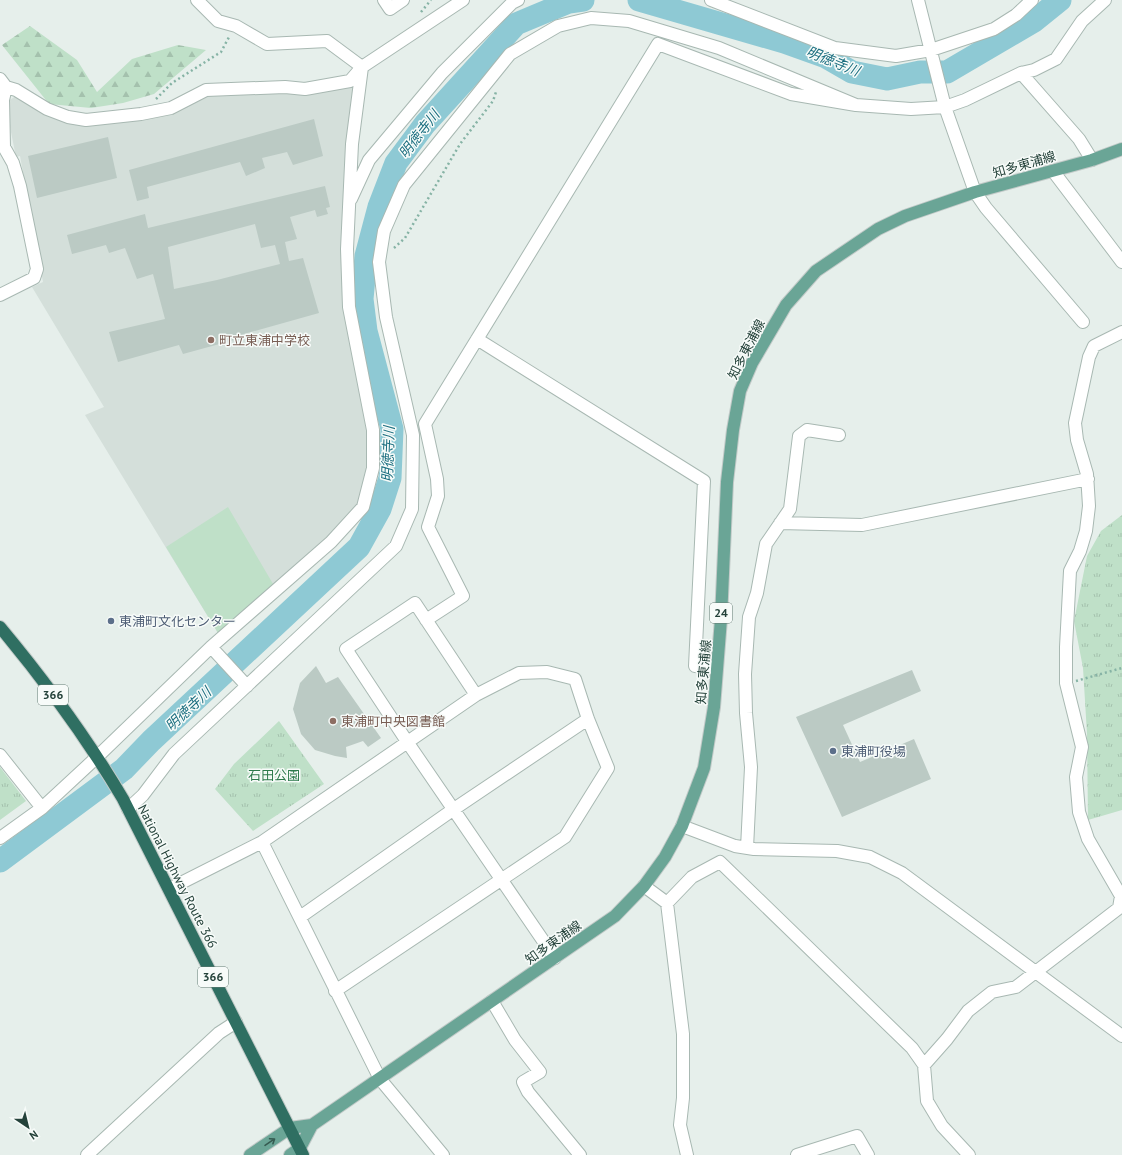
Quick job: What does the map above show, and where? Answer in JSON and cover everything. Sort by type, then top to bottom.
[{"type":"highway","name":"National Highway Route 366","points":[[0,627],[66,712],[100,761],[126,804],[290,1128],[298,1153]]},
{"type":"main road","name":"知多東浦線","points":[[290,1128],[312,1125],[615,916],[644,886],[665,857],[682,826],[704,768],[714,707],[727,482],[740,391],[752,363],[786,305],[816,271],[878,229],[905,216],[975,192],[1092,160],[1122,149]]},
{"type":"main road","name":"知多東浦線","points":[[298,1153],[312,1125]]},
{"type":"main road","points":[[250,1155],[290,1128]]},
{"type":"street","points":[[197,0],[218,21],[236,26],[267,44],[327,41],[362,66]]},
{"type":"street","points":[[384,0],[390,9],[403,0]]},
{"type":"street","points":[[0,295],[34,278],[37,269],[20,186],[13,163],[2,147],[3,83],[47,109],[68,117],[86,120],[141,114],[171,108],[206,90],[285,87],[304,89],[350,81],[362,66],[463,0]]},
{"type":"street","points":[[711,0],[835,48],[896,56],[931,50],[994,29],[1016,15],[1032,0]]},
{"type":"street","points":[[918,0],[944,107],[975,192],[986,208],[1083,322]]},
{"type":"street","points":[[426,620],[463,596],[428,527],[438,496],[437,479],[425,424],[658,44],[791,94],[856,105],[911,109],[944,107],[965,100],[1021,73],[1034,70],[1056,59],[1082,20],[1105,0]]},
{"type":"street","points":[[348,205],[369,160],[442,73],[514,1]]},
{"type":"street","points":[[126,804],[143,795],[174,754],[396,546],[412,509],[413,435],[386,317],[379,262],[384,231],[404,185],[510,54],[558,26],[591,18],[629,21],[719,48],[856,105]]},
{"type":"street","points":[[0,838],[42,808],[100,761],[211,647],[331,542],[363,507],[373,468],[373,430],[349,307],[348,205],[352,144],[362,66]]},
{"type":"street","points":[[1021,73],[1079,139],[1092,160]]},
{"type":"street","points":[[1053,171],[1122,262]]},
{"type":"street","points":[[924,1065],[947,1039],[968,1011],[992,992],[1016,987],[1119,908],[1121,896],[1088,839],[1079,812],[1076,777],[1082,747],[1066,683],[1066,622],[1070,572],[1080,551],[1086,531],[1089,506],[1088,479],[1077,440],[1074,423],[1094,346],[1122,332]]},
{"type":"street","points":[[477,339],[704,481],[695,666],[717,668]]},
{"type":"street","points":[[747,848],[751,768],[746,713],[745,674],[749,617],[757,593],[766,544],[790,509],[799,436],[807,430],[839,435]]},
{"type":"street","points":[[780,523],[862,524],[1088,479]]},
{"type":"street","points":[[476,695],[415,603],[346,649],[408,743],[555,958]]},
{"type":"street","points":[[211,647],[247,686]]},
{"type":"street","points":[[169,889],[262,842],[476,695],[519,673],[547,672],[575,679],[588,719],[608,768],[565,837],[335,991]]},
{"type":"street","points":[[300,917],[454,809],[588,719]]},
{"type":"street","points":[[0,755],[42,808]]},
{"type":"street","points":[[682,826],[735,846],[747,848],[837,851],[870,857],[902,873],[1122,1036]]},
{"type":"street","points":[[262,842],[380,1079],[444,1155]]},
{"type":"street","points":[[667,903],[692,877],[720,862],[912,1048],[924,1065],[927,1101],[942,1126],[969,1155]]},
{"type":"street","points":[[644,886],[667,903],[683,1034],[683,1098],[680,1125],[687,1155]]},
{"type":"street","points":[[492,1002],[515,1040],[540,1072],[523,1082],[528,1092],[580,1155]]},
{"type":"street","points":[[87,1155],[219,1033],[236,1022]]},
{"type":"street","points":[[797,1155],[857,1136],[868,1155]]},
{"type":"path","points":[[141,114],[172,84],[221,52],[236,26]]},
{"type":"path","points":[[379,262],[404,238],[460,144],[493,101],[498,88]]},
{"type":"path","points":[[1066,683],[1122,668]]},
{"type":"shaded area","name":"町立東浦中学校","points":[[350,81],[359,89],[349,307],[373,430],[363,507],[221,638],[85,415],[104,407],[32,287],[43,282],[20,156],[16,157],[9,122],[7,102],[17,95],[68,117],[141,114],[206,90]]},
{"type":"green space","points":[[30,26],[77,60],[97,92],[132,59],[178,45],[206,50],[154,94],[123,103],[91,108],[49,104],[2,45]]},
{"type":"green space","points":[[228,507],[276,589],[221,638],[166,547]]},
{"type":"green space","points":[[1122,515],[1122,810],[1088,820],[1087,734],[1083,668],[1074,621],[1087,556],[1101,531]]},
{"type":"green space","name":"石田公園","points":[[279,721],[324,784],[253,831],[215,789],[234,764]]},
{"type":"green space","points":[[0,767],[26,801],[0,820]]},
{"type":"building","points":[[314,119],[323,156],[293,165],[287,152],[262,158],[265,168],[246,176],[240,162],[147,187],[149,198],[137,201],[129,170]]},
{"type":"building","points":[[108,137],[117,178],[37,198],[28,156]]},
{"type":"building","points":[[325,186],[330,207],[326,208],[328,214],[317,217],[315,210],[290,217],[297,239],[285,242],[289,261],[303,258],[319,313],[233,337],[234,340],[183,354],[179,345],[118,362],[109,332],[165,319],[153,274],[137,279],[125,248],[109,253],[106,245],[72,254],[67,235],[145,214],[148,228]],"holes":[[[255,224],[261,248],[275,245],[280,264],[174,289],[168,247]]]},
{"type":"building","name":"東浦町中央図書館","points":[[316,666],[326,683],[338,677],[381,738],[368,747],[363,741],[346,747],[347,758],[315,750],[301,734],[293,709],[300,683]]},
{"type":"building","name":"東浦町役場","points":[[912,670],[921,691],[843,725],[860,762],[914,739],[931,779],[842,817],[796,717]]},
{"type":"waterway","name":"明徳寺川","points":[[0,861],[124,769],[151,741],[359,547],[380,509],[390,478],[392,429],[366,331],[362,299],[366,256],[379,207],[396,163],[425,124],[516,24],[569,2],[583,0]]},
{"type":"waterway","name":"明徳寺川","points":[[639,0],[784,42],[826,57],[852,72],[887,79],[920,72],[947,72],[1034,21],[1060,0]]},
{"type":"place","name":"町立東浦中学校","points":[[211,340]]},
{"type":"place","name":"東浦町文化センター","points":[[111,621]]},
{"type":"place","name":"東浦町中央図書館","points":[[333,721]]},
{"type":"place","name":"東浦町役場","points":[[833,751]]}]
